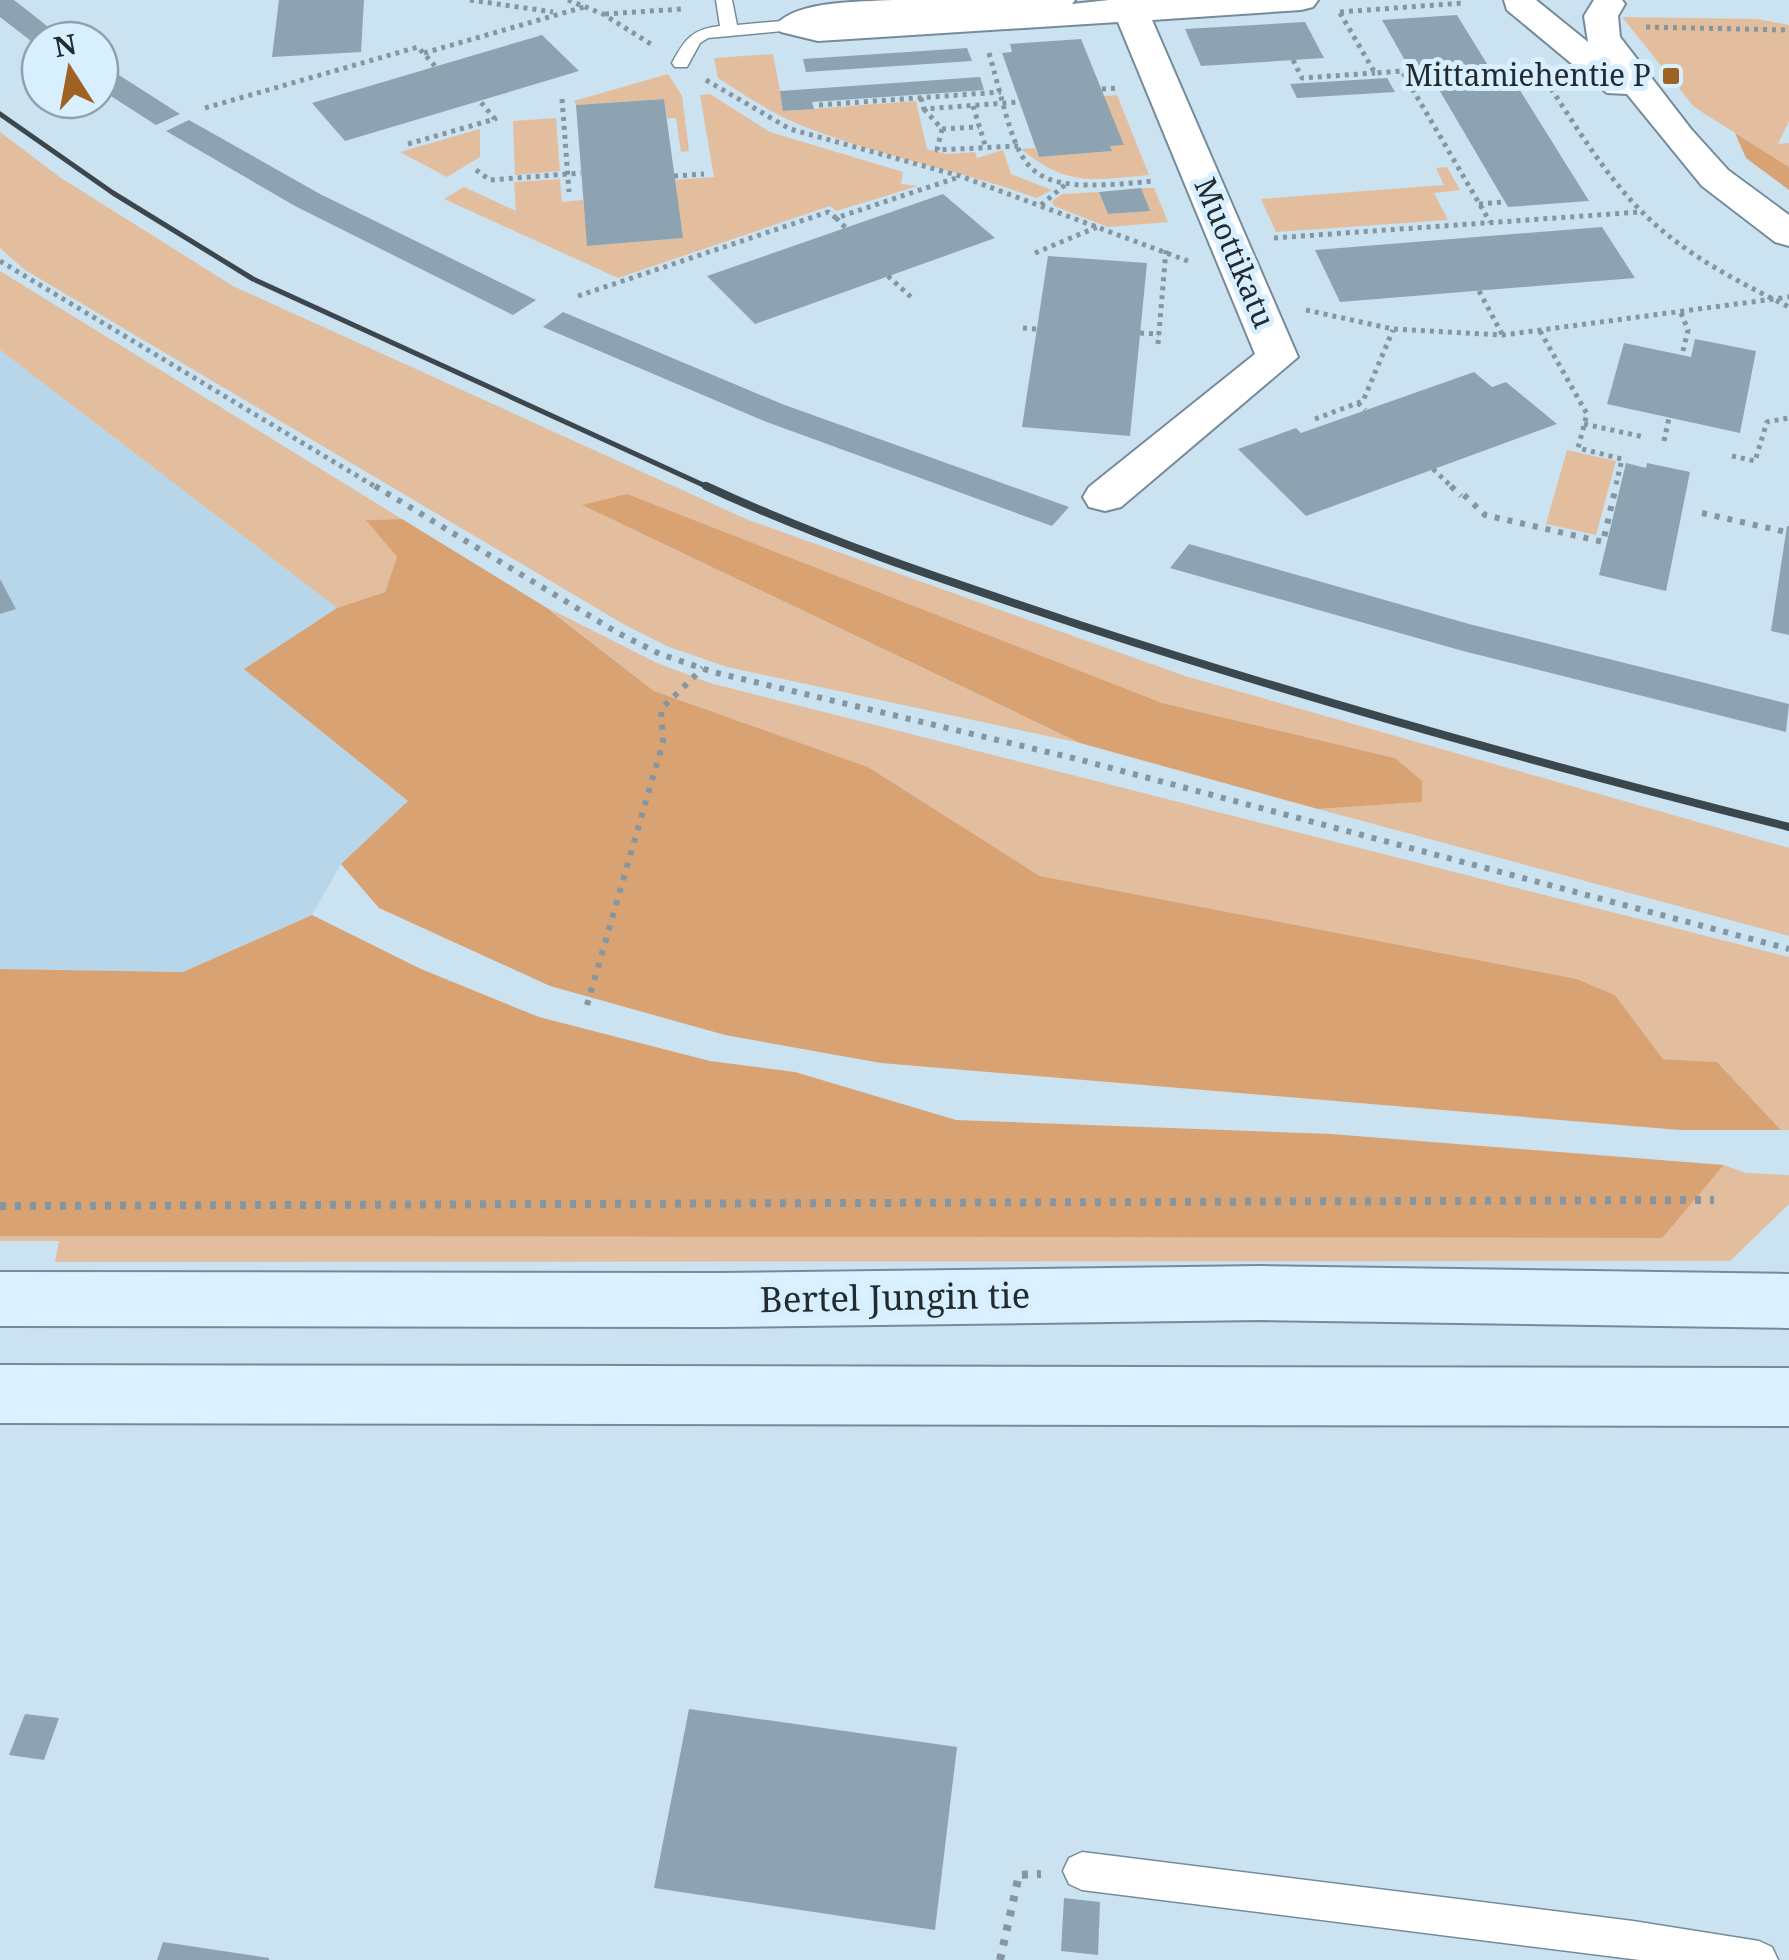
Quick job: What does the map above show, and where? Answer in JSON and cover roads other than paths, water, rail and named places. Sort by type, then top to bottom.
[{"type":"main road","name":"Bertel Jungin tie","points":[[0,1299],[719,1300],[1261,1293],[1789,1301]]},
{"type":"main road","points":[[0,1394],[1787,1395]]},
{"type":"street","points":[[793,25],[817,15],[1058,0]]},
{"type":"street","points":[[793,25],[818,31],[1129,6],[1301,0]]},
{"type":"street","points":[[1515,2],[1573,12],[1611,2]]},
{"type":"street","points":[[1515,2],[1556,31],[1678,137]]},
{"type":"street","points":[[1611,2],[1601,16],[1603,38],[1678,137],[1715,178],[1789,234]]},
{"type":"street","name":"Muottikatu","points":[[1105,497],[1277,356],[1129,6]]},
{"type":"lane","points":[[724,0],[729,31]]},
{"type":"lane","points":[[681,63],[693,40],[704,33],[793,25]]},
{"type":"lane","points":[[1082,1871],[1634,1940],[1759,1960]]},
{"type":"railway","points":[[0,114],[113,193],[253,279],[712,489]]},
{"type":"railway","points":[[706,486],[892,561],[1170,654],[1434,733],[1789,827]]},
{"type":"place","name":"Mittamiehentie P","points":[[1671,76]]}]
